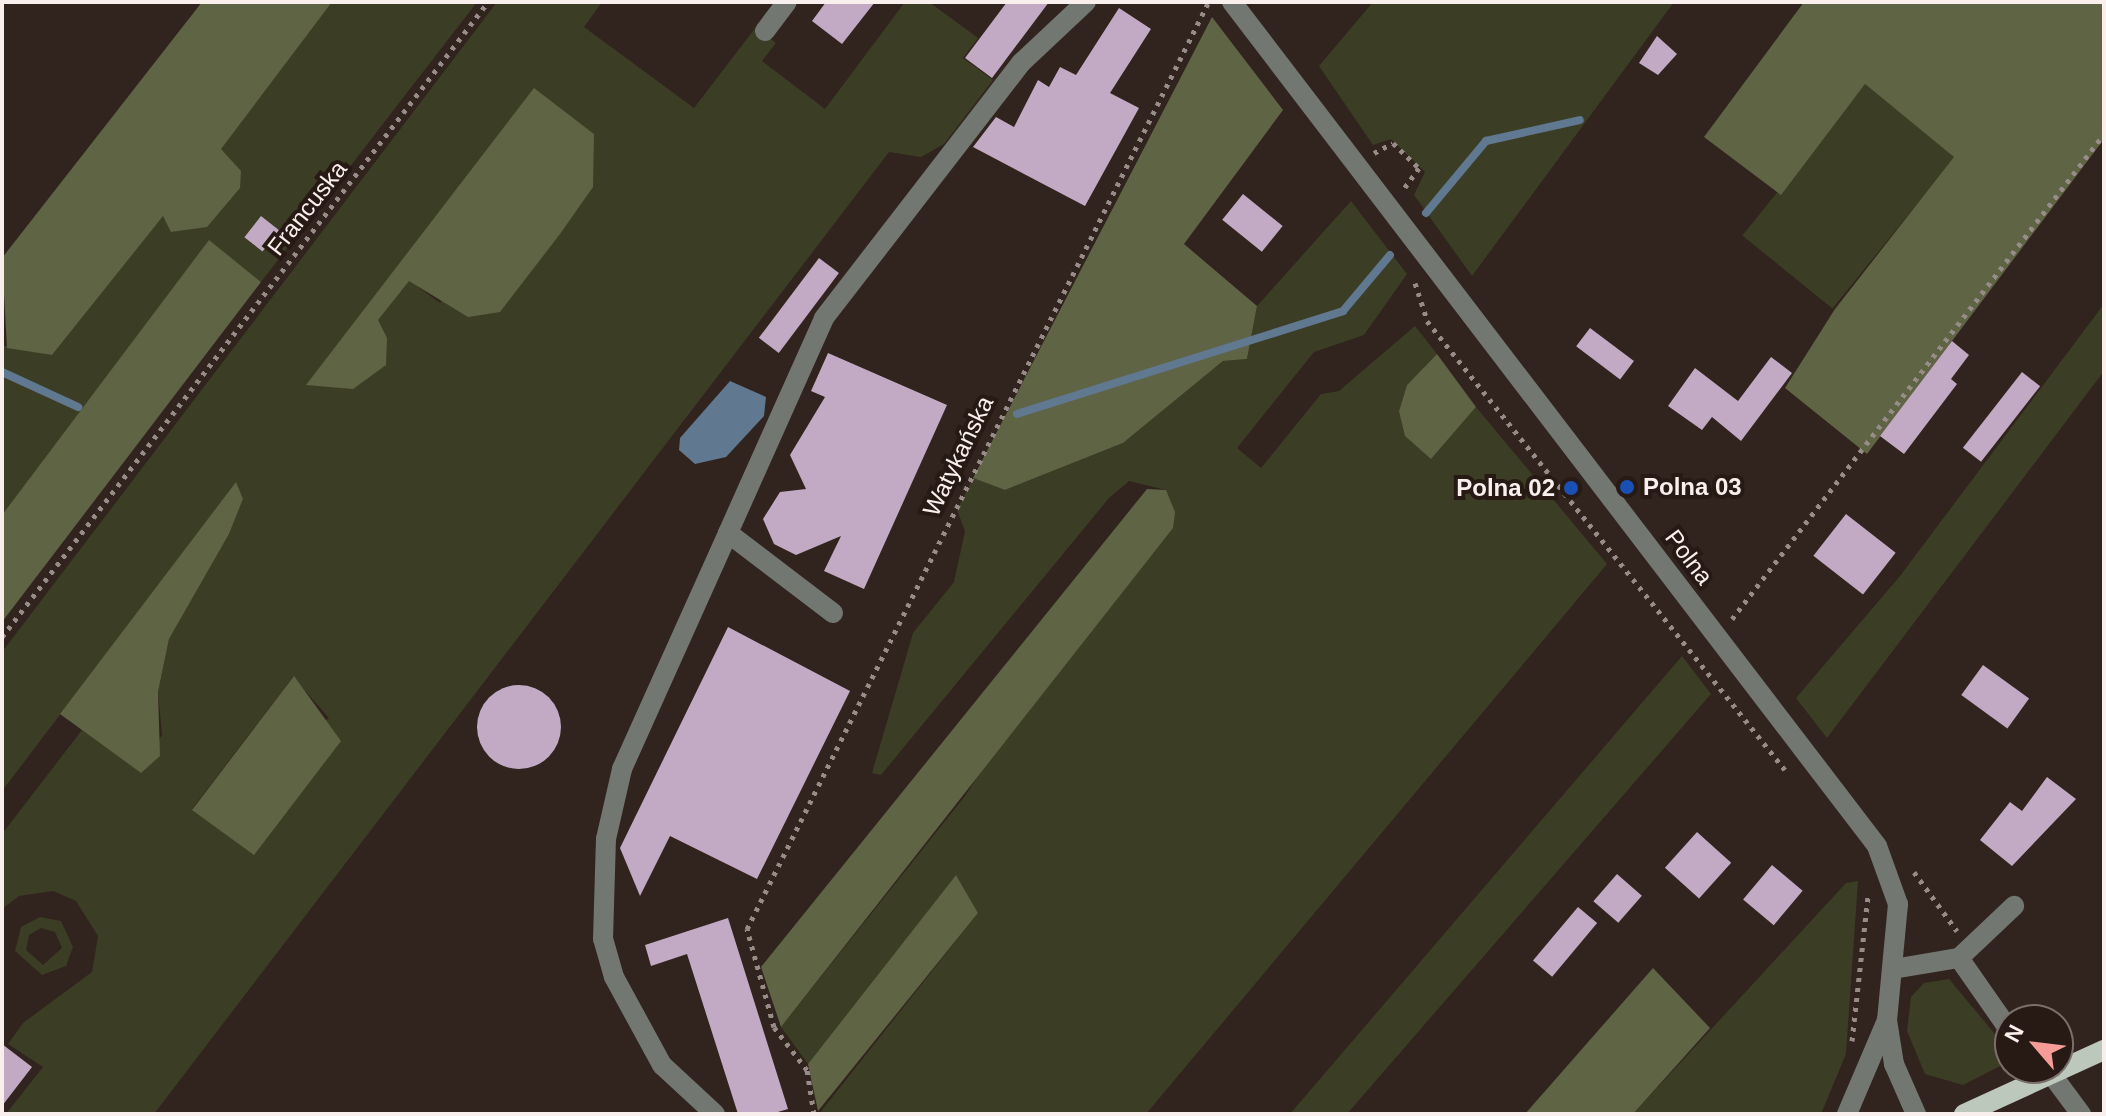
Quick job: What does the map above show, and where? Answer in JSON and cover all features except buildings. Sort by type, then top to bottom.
[{"type":"main road","points":[[2074,1064],[2104,1050]]},
{"type":"main road","points":[[1964,1114],[2032,1084]]},
{"type":"street","points":[[765,31],[787,2]]},
{"type":"street","points":[[715,1114],[662,1065],[614,977],[603,939],[606,839],[622,769],[824,318],[1021,63],[1086,2]]},
{"type":"street","name":"Polna","points":[[1225,8],[1717,639],[1892,874],[1893,969],[1887,1020],[1894,1064],[1916,1114]]},
{"type":"street","points":[[728,533],[833,613]]},
{"type":"street","points":[[1893,969],[1959,958],[2014,906]]},
{"type":"street","points":[[1959,958],[1994,1008]]},
{"type":"street","points":[[1847,1114],[1887,1020]]},
{"type":"street","points":[[2059,1084],[2081,1114]]},
{"type":"path","name":"Francuska","points":[[2,637],[488,2]]},
{"type":"path","points":[[1209,2],[1225,8]]},
{"type":"path","name":"Watykańska","points":[[814,1114],[807,1070],[774,1027],[747,929],[1209,2]]},
{"type":"path","points":[[1717,639],[2104,134]]},
{"type":"path","points":[[1393,143],[1419,168]]},
{"type":"path","points":[[1414,278],[1427,321],[1796,783]]},
{"type":"path","points":[[1852,1050],[1868,884]]},
{"type":"green space","points":[[202,2],[332,2],[221,149],[241,171],[240,188],[207,227],[171,232],[163,216],[52,355],[7,348],[2,258]]},
{"type":"green space","points":[[332,2],[477,2],[261,282],[209,241],[2,515],[2,345],[52,355],[163,215],[240,171],[220,149]]},
{"type":"green space","points":[[497,2],[602,2],[584,27],[694,108],[756,27],[776,43],[762,61],[825,109],[905,2],[929,2],[978,38],[963,58],[993,80],[944,144],[921,157],[889,152],[154,1114],[6,1114],[43,1067],[8,1044],[23,1023],[92,972],[98,936],[76,901],[53,891],[19,896],[2,909],[2,834],[82,730],[140,772],[162,735],[158,692],[169,639],[229,534],[243,499],[236,483],[2,791],[2,652]],"holes":[[[534,89],[594,134],[440,303],[409,280],[307,385]],[[293,677],[329,718],[192,809]]]},
{"type":"green space","points":[[1373,2],[1674,2],[1472,276],[1414,195],[1425,172],[1391,139],[1373,145],[1319,66]]},
{"type":"green space","points":[[1804,2],[2104,2],[2104,139],[1867,454],[1785,388],[1835,309],[1954,157],[1865,84],[1781,195],[1704,137]]},
{"type":"green space","points":[[1212,17],[1283,110],[1184,244],[1257,306],[1247,359],[1223,361],[1123,443],[1005,490],[973,478]]},
{"type":"green space","points":[[1865,84],[1955,157],[1832,309],[1742,236]]},
{"type":"green space","points":[[534,88],[594,134],[593,187],[560,234],[500,312],[468,317],[409,281],[378,320],[387,338],[386,365],[353,389],[306,385]]},
{"type":"green space","points":[[1351,201],[1407,274],[1364,335],[1314,352],[1237,448],[1261,468],[1321,394],[1339,391],[1415,326],[1437,354],[1407,385],[1399,411],[1431,459],[1476,407],[1607,564],[1146,1114],[819,1114],[978,913],[956,875],[808,1064],[781,1027],[965,796],[1166,490],[1129,481],[1109,498],[881,775],[872,773],[913,633],[954,582],[965,531],[957,510],[973,478],[1005,490],[1123,443],[1223,361],[1247,359],[1257,306]]},
{"type":"green space","points":[[209,240],[261,282],[2,622],[2,515]]},
{"type":"green space","points":[[2104,304],[2104,371],[1827,738],[1796,698],[1900,576]]},
{"type":"green space","points":[[1437,354],[1476,407],[1431,459],[1405,436],[1399,411],[1407,385]]},
{"type":"green space","points":[[236,482],[243,499],[229,534],[169,639],[158,692],[160,756],[141,773],[60,714]]},
{"type":"green space","points":[[1147,489],[1166,490],[1175,512],[1173,528],[781,1027],[761,967]]},
{"type":"green space","points":[[1682,656],[1711,694],[1347,1114],[1290,1114]]},
{"type":"green space","points":[[294,676],[341,741],[254,855],[192,810]]},
{"type":"green space","points":[[956,875],[978,913],[818,1111],[808,1064]]},
{"type":"green space","points":[[1858,881],[1846,1054],[1821,1114],[1633,1114],[1846,883]]},
{"type":"green space","points":[[40,917],[61,921],[73,947],[66,966],[42,975],[15,951],[21,927]],"holes":[[[41,928],[55,932],[62,948],[43,965],[26,950],[29,935]]]},
{"type":"green space","points":[[1653,968],[1710,1028],[1633,1114],[1525,1114]]},
{"type":"green space","points":[[1949,979],[1994,1033],[1994,1069],[1963,1085],[1925,1074],[1907,1031],[1911,997],[1924,983]]},
{"type":"water","points":[[730,381],[766,397],[764,416],[726,457],[695,464],[679,450],[680,438]]},
{"type":"waterway","points":[[1426,213],[1486,141],[1580,120]]},
{"type":"waterway","points":[[1017,414],[1343,311],[1390,255]]},
{"type":"waterway","points":[[2,372],[78,407]]},
{"type":"place","name":"Polna 03","points":[[1627,487]]},
{"type":"place","name":"Polna 02","points":[[1571,488]]}]
